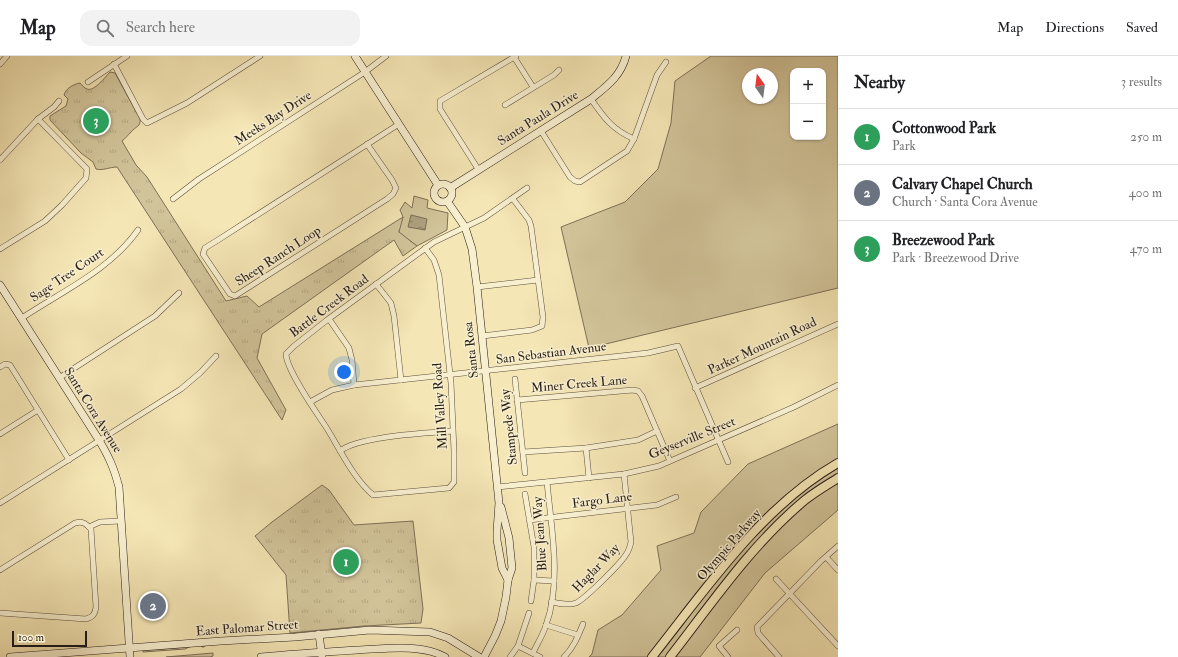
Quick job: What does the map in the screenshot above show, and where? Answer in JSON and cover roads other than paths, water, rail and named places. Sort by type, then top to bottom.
[{"type":"main road","name":"Olympic Parkway","points":[[652,657],[739,547],[767,518],[797,491],[838,463]]},
{"type":"main road","name":"Olympic Parkway","points":[[670,657],[748,557],[771,532],[806,500],[838,478]]},
{"type":"street","points":[[0,64],[7,56]]},
{"type":"street","points":[[88,82],[127,56]]},
{"type":"street","points":[[114,64],[142,120],[147,122],[187,103],[260,56]]},
{"type":"street","points":[[355,56],[438,185]]},
{"type":"street","name":"Meeks Bay Drive","points":[[172,199],[199,179],[365,72],[386,56]]},
{"type":"street","points":[[478,169],[440,109],[440,101],[515,56],[533,87]]},
{"type":"street","name":"Santa Paula Drive","points":[[450,188],[591,99],[611,83],[623,66],[626,56]]},
{"type":"street","points":[[541,131],[570,178],[575,182],[580,182],[619,158],[627,151],[634,140],[657,75],[666,62]]},
{"type":"street","points":[[505,105],[554,75],[559,70]]},
{"type":"street","points":[[591,99],[608,122],[616,129],[634,140]]},
{"type":"street","points":[[0,160],[38,119],[54,107],[59,101]]},
{"type":"street","points":[[0,249],[50,217],[86,178],[87,169],[38,119]]},
{"type":"street","name":"Sheep Ranch Loop","points":[[367,144],[392,180],[396,188],[393,194],[235,296],[230,294],[203,254],[205,248],[367,144],[399,124]]},
{"type":"street","points":[[443,183],[450,188],[452,193],[447,201],[439,201],[435,197],[433,192],[438,185],[443,183]]},
{"type":"street","name":"Battle Creek Road","points":[[373,495],[366,489],[340,451],[291,369],[286,358],[286,354],[328,318],[425,248],[444,236],[484,218],[528,188]]},
{"type":"street","points":[[482,336],[532,330],[542,326],[543,317],[531,226],[529,220],[513,199]]},
{"type":"street","name":"Santa Rosa","points":[[447,201],[465,227],[472,249],[499,503],[497,532],[502,568],[508,580]]},
{"type":"street","name":"Sage Tree Court","points":[[22,318],[106,264],[121,251],[138,230]]},
{"type":"street","name":"Mill Valley Road","points":[[373,495],[449,488],[454,482],[450,374],[439,275],[434,260],[425,248]]},
{"type":"street","points":[[477,287],[538,280]]},
{"type":"street","points":[[376,284],[391,303],[394,316],[401,380]]},
{"type":"street","name":"Santa Cora Avenue","points":[[1,290],[22,318],[99,440],[115,470],[118,487],[130,657]]},
{"type":"street","points":[[59,378],[154,316],[179,293]]},
{"type":"street","points":[[328,318],[349,348],[354,385]]},
{"type":"street","name":"Parker Mountain Road","points":[[695,388],[838,324]]},
{"type":"street","name":"San Sebastian Avenue","points":[[310,402],[332,390],[354,385],[648,353],[678,346],[695,388]]},
{"type":"street","points":[[0,503],[181,389],[200,373],[216,356]]},
{"type":"street","points":[[0,367],[5,364],[10,365],[69,460]]},
{"type":"street","name":"Stampede Way","points":[[515,379],[525,473]]},
{"type":"street","name":"Geyserville Street","points":[[497,487],[624,474],[659,466],[794,407],[838,385]]},
{"type":"street","points":[[695,388],[728,462]]},
{"type":"street","name":"Miner Creek Lane","points":[[517,400],[633,390],[638,391],[642,396],[670,461]]},
{"type":"street","points":[[0,434],[38,410]]},
{"type":"street","points":[[340,451],[346,446],[374,439],[452,431]]},
{"type":"street","points":[[523,452],[586,448],[638,440],[657,431]]},
{"type":"street","points":[[586,448],[589,478]]},
{"type":"street","name":"Haglar Way","points":[[551,602],[565,604],[578,602],[624,558],[630,548],[624,474]]},
{"type":"street","name":"Blue Jean Way","points":[[533,653],[546,624],[554,581],[555,557],[546,482]]},
{"type":"street","points":[[525,494],[534,547],[534,580],[531,602]]},
{"type":"street","name":"Fargo Lane","points":[[529,520],[657,505],[676,496]]},
{"type":"street","name":"Santa Rosa","points":[[484,657],[501,621],[508,580],[512,568],[511,552],[504,516],[499,503]]},
{"type":"street","points":[[0,570],[75,523],[80,521],[85,522],[91,529],[96,607],[96,612],[94,615],[86,619],[0,613]]},
{"type":"street","points":[[89,527],[100,522],[120,521]]},
{"type":"street","points":[[779,657],[758,633],[757,627],[838,546]]},
{"type":"street","points":[[826,557],[838,570]]},
{"type":"street","points":[[776,579],[838,646]]},
{"type":"street","points":[[534,580],[554,581]]},
{"type":"street","points":[[510,657],[518,646],[529,613]]},
{"type":"street","points":[[546,624],[578,636]]},
{"type":"street","points":[[564,657],[570,651],[583,624]]},
{"type":"street","name":"East Palomar Street","points":[[10,657],[370,630],[430,632],[448,638],[479,657]]},
{"type":"street","points":[[728,657],[719,646],[737,630]]},
{"type":"street","points":[[320,634],[322,654]]},
{"type":"street","points":[[518,646],[540,657]]},
{"type":"street","points":[[261,657],[400,648],[426,650],[445,657]]},
{"type":"water","points":[[411,215],[427,219],[425,230],[408,227]]},
{"type":"place","name":"Breezewood Park","points":[[96,121]]},
{"type":"place","name":"Cottonwood Park","points":[[346,562]]},
{"type":"place","name":"Calvary Chapel Church","points":[[153,606]]}]
